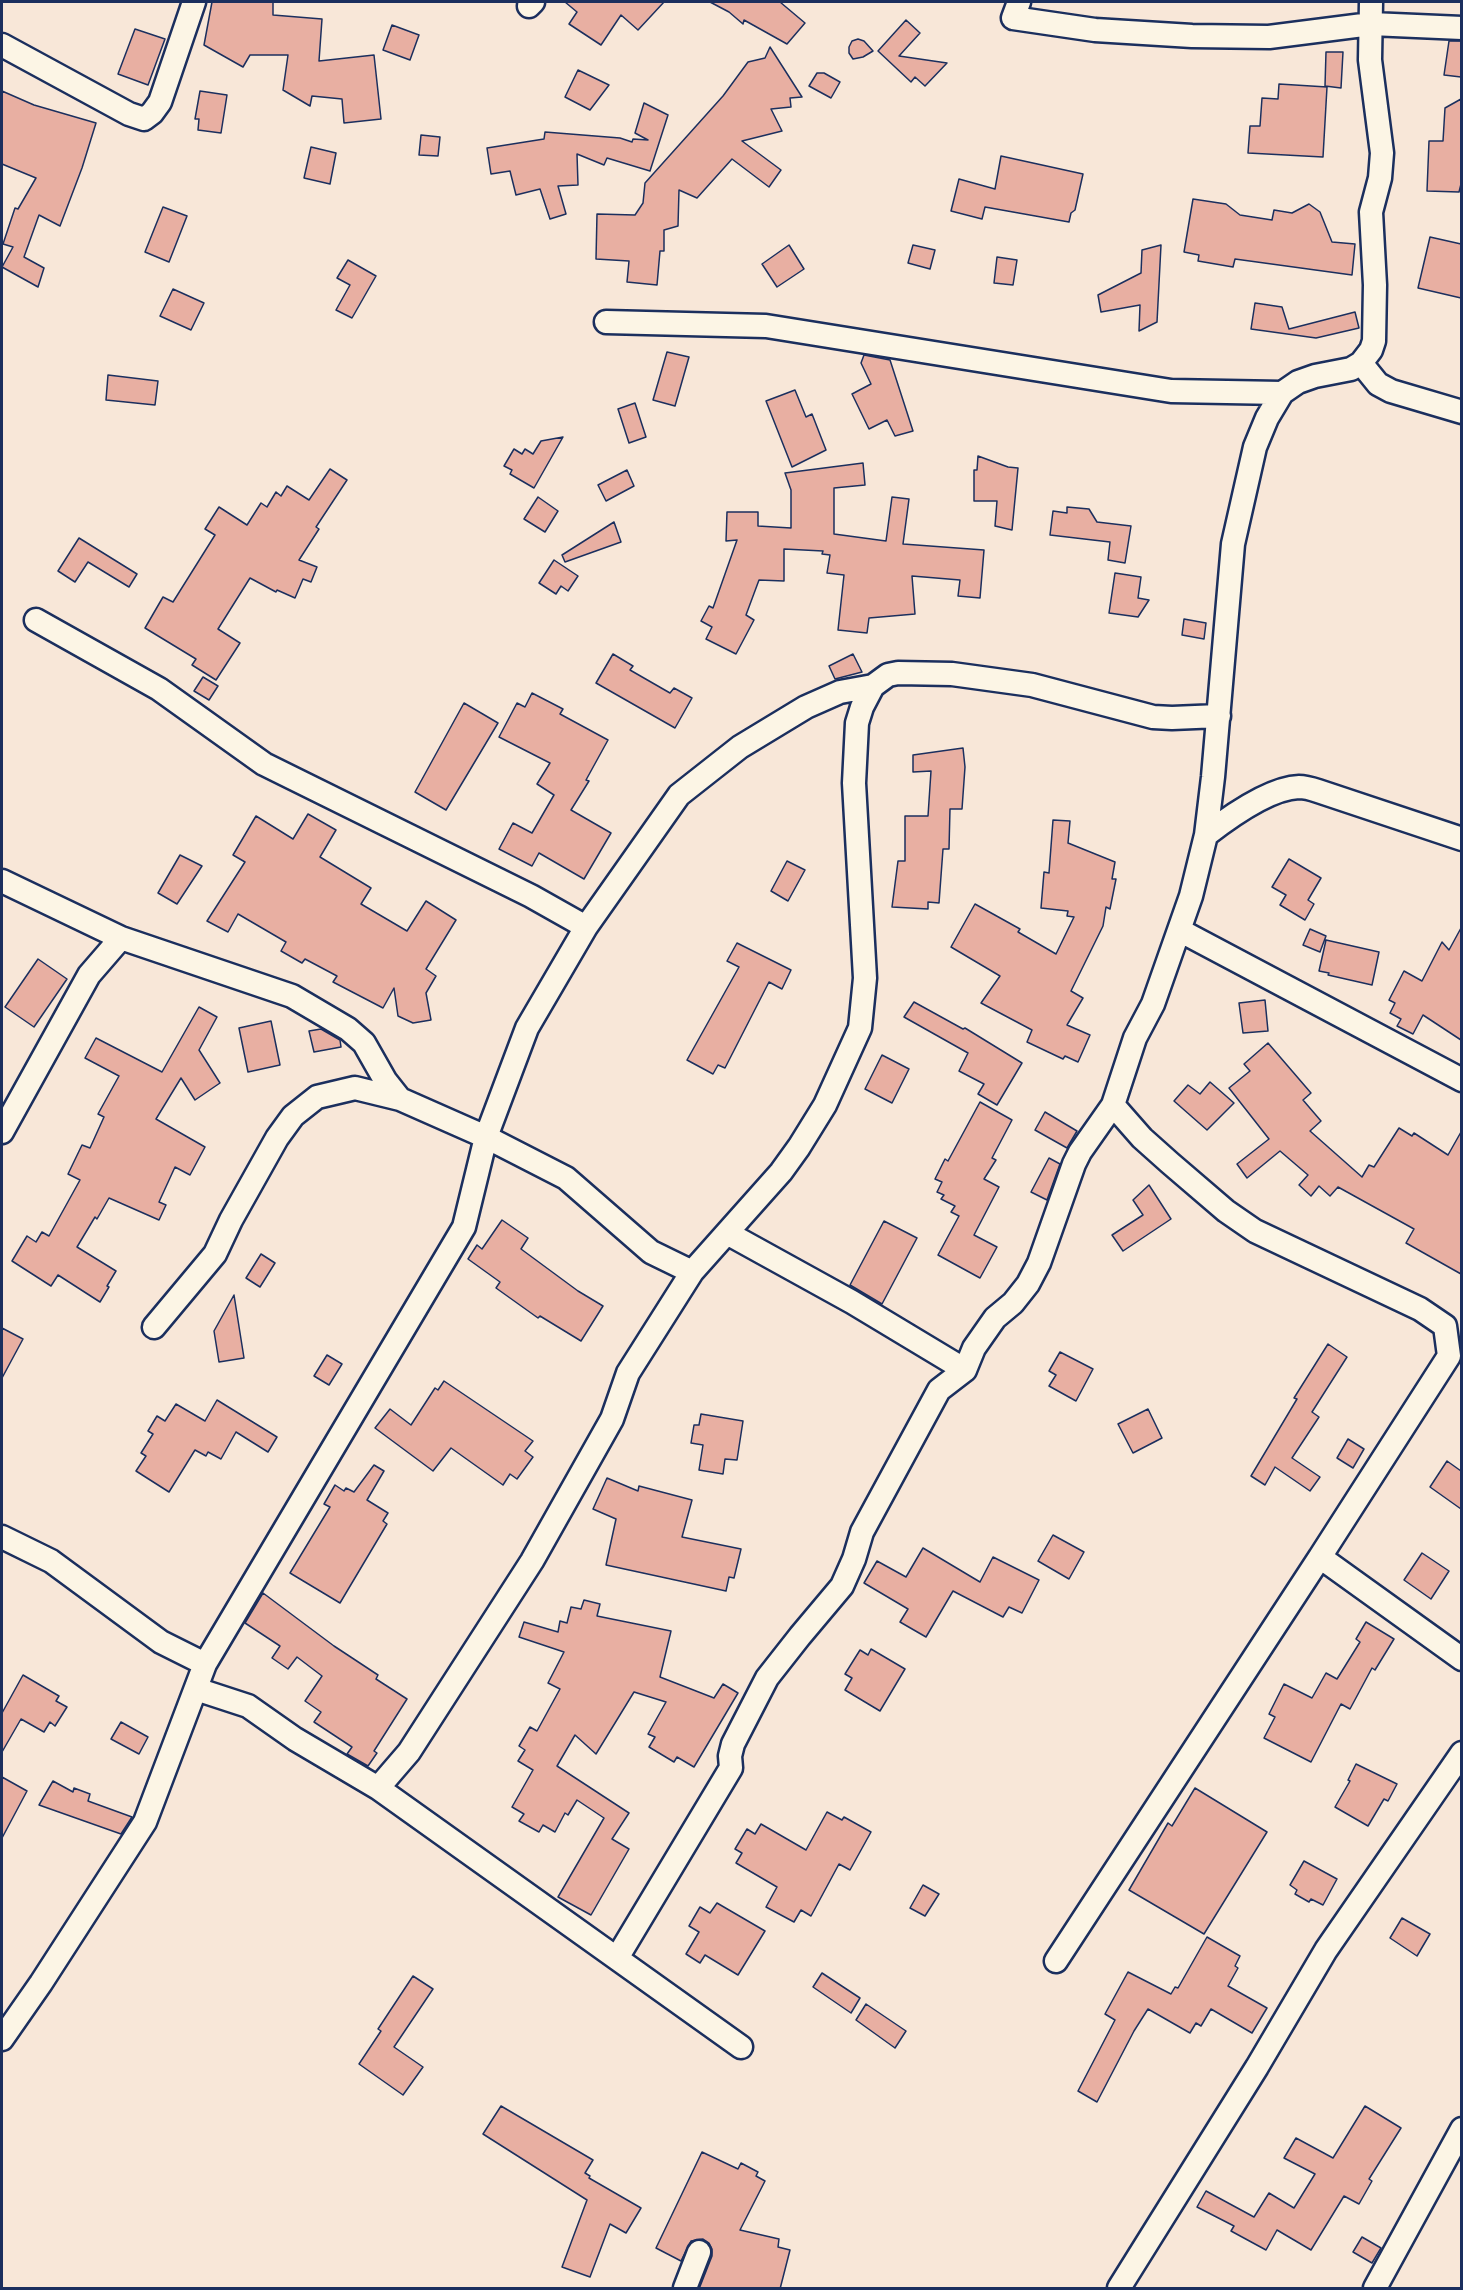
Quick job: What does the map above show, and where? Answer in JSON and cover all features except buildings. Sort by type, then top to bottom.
[{"type":"street","points":[[2,45],[129,114],[144,119],[160,102],[194,2]]},
{"type":"street","points":[[1019,2],[1013,18],[1095,30],[1192,36],[1269,37],[1371,13],[1461,28]]},
{"type":"street","points":[[617,1958],[731,1768],[730,1756],[734,1744],[767,1678],[842,1586],[854,1559],[862,1532],[939,1390],[965,1370],[974,1348],[995,1318],[1013,1303],[1028,1284],[1039,1263],[1074,1164],[1113,1105],[1135,1038],[1153,1004],[1191,896],[1206,835],[1219,716],[1233,544],[1255,447],[1267,417],[1282,393],[1298,382],[1315,376],[1351,369],[1361,363],[1371,350],[1374,341],[1375,285],[1371,212],[1380,178],[1382,153],[1370,60],[1371,13]]},
{"type":"street","points":[[606,322],[766,326],[1172,391],[1282,393]]},
{"type":"street","points":[[1361,363],[1378,384],[1391,392],[1461,412]]},
{"type":"street","points":[[36,620],[159,689],[264,764],[531,896],[586,927]]},
{"type":"street","points":[[2,2039],[145,1822],[205,1664],[464,1227],[486,1137],[513,1060],[527,1028],[586,927],[679,795],[740,747],[806,707],[840,692],[873,686],[888,675],[898,673],[952,674],[1032,685],[1153,717],[1219,716]]},
{"type":"street","points":[[378,1788],[409,1752],[532,1561],[612,1419],[628,1373],[692,1272],[799,1147],[825,1105],[860,1028],[865,978],[854,783],[857,723],[873,686]]},
{"type":"street","points":[[1206,835],[1238,810],[1288,789],[1300,787],[1461,839]]},
{"type":"street","points":[[1211,795],[1238,810]]},
{"type":"street","points":[[2,880],[121,938],[292,996],[316,1009],[348,1029],[364,1043],[385,1080],[400,1099]]},
{"type":"street","points":[[1179,930],[1461,1080]]},
{"type":"street","points":[[2,1132],[89,975],[121,938]]},
{"type":"street","points":[[154,1327],[215,1254],[231,1220],[277,1138],[294,1116],[317,1097],[355,1088],[400,1099],[486,1137],[566,1178],[651,1252],[692,1272]]},
{"type":"street","points":[[1056,1961],[1449,1356],[1445,1326],[1420,1309],[1254,1231],[1226,1211],[1142,1138],[1113,1105]]},
{"type":"street","points":[[727,1233],[852,1302],[965,1370]]},
{"type":"street","points":[[2,1537],[51,1561],[161,1642],[205,1664]]},
{"type":"street","points":[[1320,1557],[1461,1659]]},
{"type":"street","points":[[196,1689],[248,1706],[295,1739],[378,1788],[741,2047]]},
{"type":"street","points":[[1119,2289],[1257,2067],[1326,1950],[1461,1753]]},
{"type":"street","points":[[1375,2289],[1461,2129]]},
{"type":"street","points":[[685,2289],[699,2252]]}]
